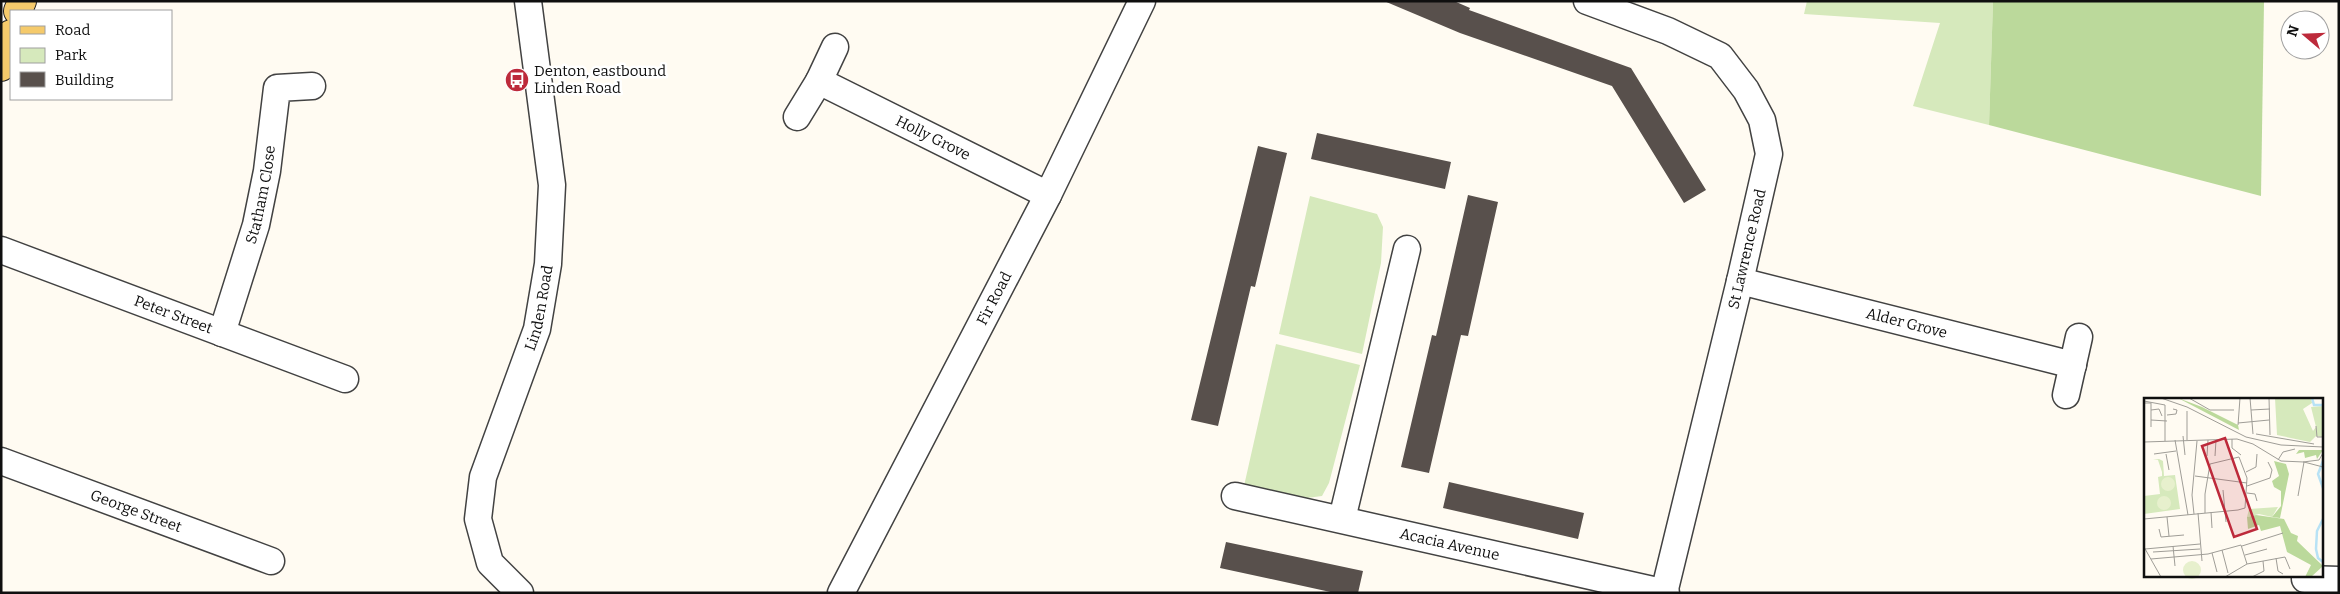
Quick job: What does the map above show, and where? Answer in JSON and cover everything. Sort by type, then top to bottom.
[{"type":"street","name":"Linden Road","points":[[520,593],[490,563],[478,518],[483,477],[537,329],[548,264],[552,185],[528,1]]},
{"type":"street","name":"Fir Road","points":[[841,593],[1048,195],[1142,1]]},
{"type":"street","name":"St Lawrence Road","points":[[1587,1],[1668,31],[1720,56],[1746,90],[1762,120],[1769,154],[1664,593]]},
{"type":"street","points":[[798,117],[819,81],[835,47]]},
{"type":"street","name":"Holly Grove","points":[[819,81],[1048,195]]},
{"type":"street","name":"Statham Close","points":[[222,333],[258,216],[267,171],[277,88],[312,86]]},
{"type":"street","points":[[1342,519],[1407,249]]},
{"type":"street","name":"Peter Street","points":[[1,250],[345,379]]},
{"type":"street","name":"Alder Grove","points":[[1740,281],[2073,366]]},
{"type":"street","points":[[2066,395],[2079,338]]},
{"type":"street","name":"George Street","points":[[1,461],[271,560]]},
{"type":"street","name":"Acacia Avenue","points":[[1235,496],[1664,593]]},
{"type":"street","points":[[2305,579],[2339,580]]},
{"type":"green space","points":[[1807,1],[1993,1],[1989,125],[1913,106],[1940,23],[1804,14]]},
{"type":"green space","points":[[1993,1],[2264,1],[2261,196],[1989,125]]},
{"type":"green space","points":[[1310,196],[1377,214],[1383,227],[1381,263],[1362,354],[1279,334]]},
{"type":"green space","points":[[1276,344],[1360,365],[1329,483],[1322,496],[1307,498],[1244,486]]},
{"type":"building","points":[[1384,1],[1454,1],[1470,8],[1469,10],[1631,68],[1706,190],[1684,203],[1612,86],[1460,33]]},
{"type":"building","points":[[1317,133],[1451,162],[1445,189],[1311,159]]},
{"type":"building","points":[[1258,146],[1287,153],[1255,287],[1251,286],[1218,426],[1191,420]]},
{"type":"building","points":[[1468,195],[1498,202],[1468,336],[1461,335],[1429,473],[1401,467],[1432,335],[1436,336]]},
{"type":"building","points":[[1449,482],[1584,513],[1578,539],[1443,508]]},
{"type":"building","points":[[1226,542],[1363,571],[1358,593],[1335,593],[1220,568]]},
{"type":"place","name":"Denton, eastbound Linden Road","points":[[517,80]]}]
